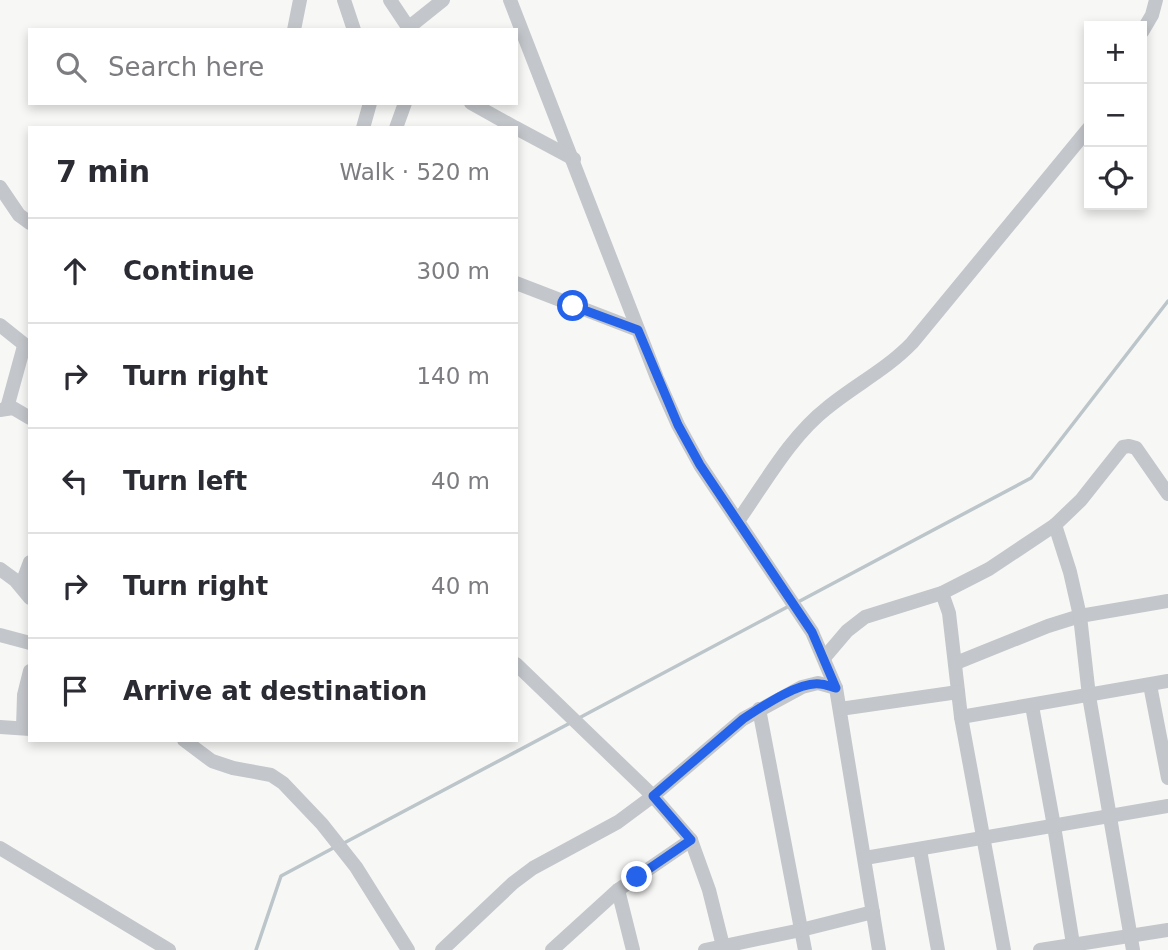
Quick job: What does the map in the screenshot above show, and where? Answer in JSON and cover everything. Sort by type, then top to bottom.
[{"type":"street","points":[[294,28],[300,0]]},
{"type":"street","points":[[344,0],[353,28]]},
{"type":"street","points":[[390,0],[408,28]]},
{"type":"street","points":[[410,28],[443,0]]},
{"type":"street","points":[[510,0],[574,159],[638,330],[678,425],[700,465],[812,632],[836,688],[879,950]]},
{"type":"street","points":[[1147,24],[1156,0]]},
{"type":"street","points":[[364,126],[369,105]]},
{"type":"street","points":[[397,126],[404,105]]},
{"type":"street","points":[[475,105],[512,126]]},
{"type":"street","points":[[518,129],[574,159]]},
{"type":"street","points":[[738,522],[809,425],[827,408],[895,360],[912,343],[1084,134]]},
{"type":"street","points":[[0,187],[19,215],[28,222]]},
{"type":"street","points":[[523,292],[638,330]]},
{"type":"street","points":[[0,325],[27,347],[4,409],[23,412],[28,416]]},
{"type":"street","points":[[824,658],[847,631],[865,617],[942,593],[989,569],[1055,525],[1081,500],[1123,447],[1136,448],[1168,495]]},
{"type":"street","points":[[1055,525],[1070,572],[1080,617],[1088,696],[1132,943]]},
{"type":"street","points":[[0,569],[25,592]]},
{"type":"street","points":[[25,592],[28,574]]},
{"type":"street","points":[[942,593],[949,612],[961,716],[1004,950]]},
{"type":"street","points":[[956,663],[1048,626],[1080,617],[1168,601]]},
{"type":"street","points":[[0,635],[28,642]]},
{"type":"street","points":[[518,666],[653,796],[691,840],[709,890],[724,948]]},
{"type":"street","points":[[0,727],[27,729],[24,695],[28,679]]},
{"type":"street","points":[[961,716],[1168,681]]},
{"type":"street","points":[[442,950],[513,883],[533,868],[601,833],[653,796],[743,719],[802,687],[818,683],[836,688]]},
{"type":"street","points":[[1150,685],[1168,778]]},
{"type":"street","points":[[840,709],[958,692]]},
{"type":"street","points":[[1032,706],[1073,947]]},
{"type":"street","points":[[759,709],[805,950]]},
{"type":"street","points":[[187,742],[212,761],[271,775],[283,783],[322,824],[356,867],[408,950]]},
{"type":"street","points":[[865,858],[1168,806]]},
{"type":"street","points":[[552,950],[618,890],[691,840]]},
{"type":"street","points":[[0,848],[169,950]]},
{"type":"street","points":[[920,850],[937,950]]},
{"type":"street","points":[[618,890],[633,950]]},
{"type":"street","points":[[705,950],[724,948],[873,912]]},
{"type":"street","points":[[1040,950],[1132,943],[1168,930]]},
{"type":"waterway","points":[[798,602],[1031,478],[1168,301]]},
{"type":"waterway","points":[[579,718],[791,605]]},
{"type":"waterway","points":[[344,843],[572,722]]},
{"type":"waterway","points":[[256,950],[281,876],[337,846]]},
{"type":"route","points":[[573,306],[638,330],[678,425],[700,465],[812,632],[836,688],[818,683],[802,687],[759,709],[743,719],[653,796],[691,840],[637,877]]}]
